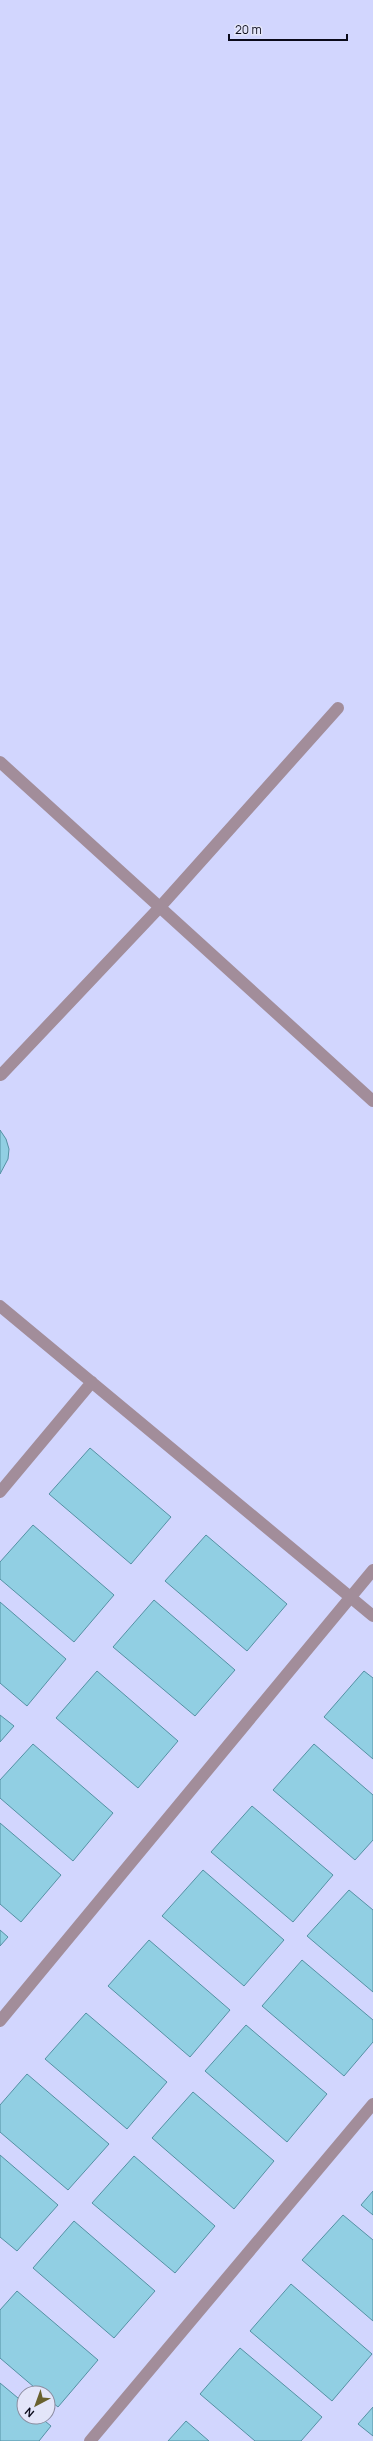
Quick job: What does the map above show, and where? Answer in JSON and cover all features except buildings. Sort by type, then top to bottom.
[{"type":"street","points":[[1,1075],[160,907],[338,708]]},
{"type":"street","points":[[0,762],[373,1101]]},
{"type":"street","points":[[0,1306],[373,1616]]},
{"type":"street","points":[[0,1492],[92,1382]]},
{"type":"street","points":[[0,2021],[373,1570]]},
{"type":"street","points":[[90,2441],[373,2104]]}]
